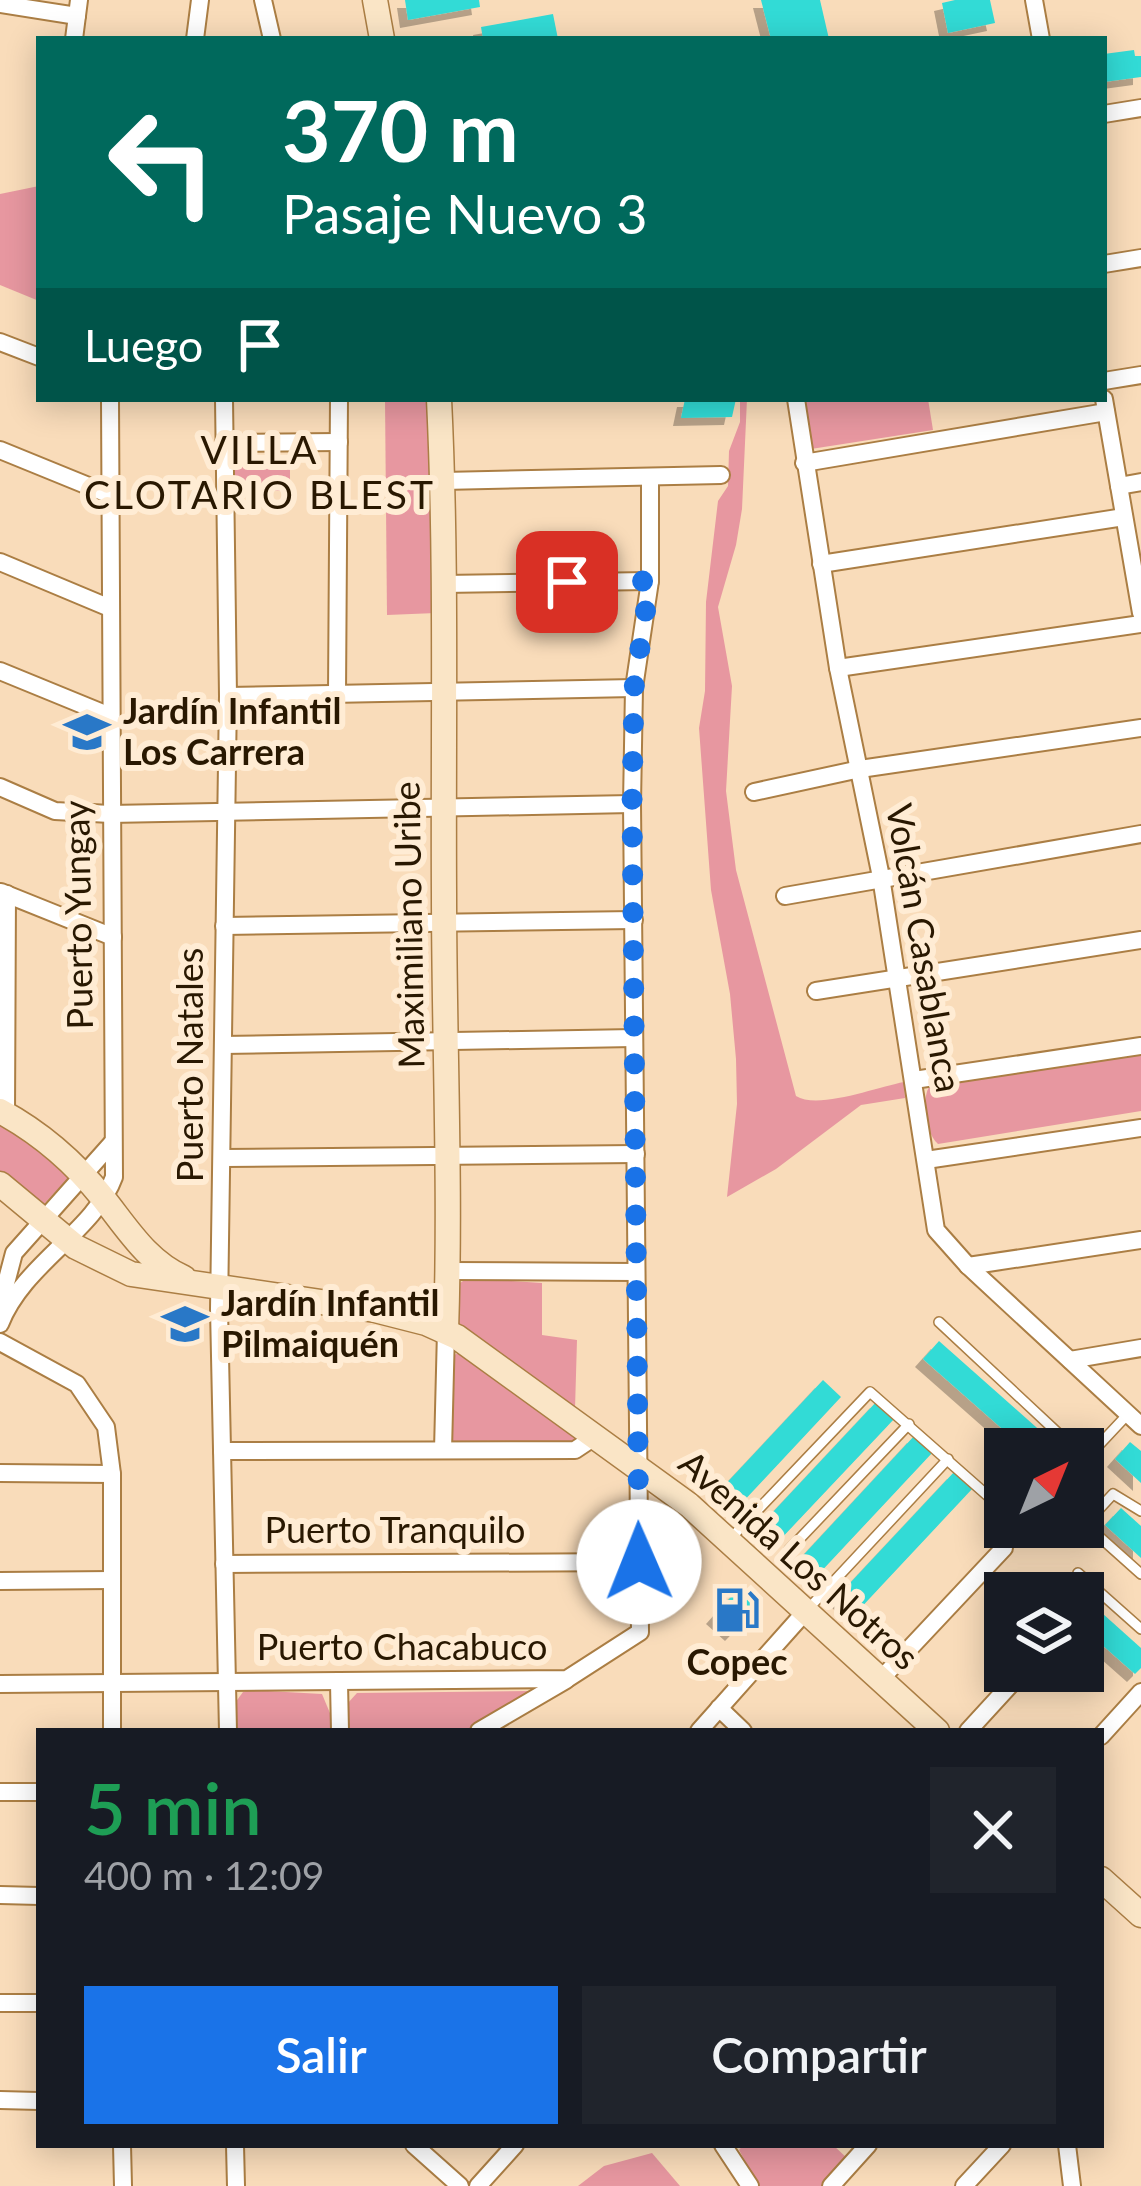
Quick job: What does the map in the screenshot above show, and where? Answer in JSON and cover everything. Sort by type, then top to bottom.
[{"type":"main road","points":[[375,0],[381,36]]},
{"type":"main road","name":"Maximiliano Uribe","points":[[439,402],[450,1156],[446,1331]]},
{"type":"main road","name":"Avenida Los Notros","points":[[3,1112],[38,1135],[84,1176],[140,1245],[166,1269],[220,1289]]},
{"type":"main road","name":"Avenida Los Notros","points":[[0,1184],[99,1261],[130,1274],[375,1310],[446,1331],[637,1466],[728,1540],[934,1728]]},
{"type":"main road","points":[[1104,1882],[1141,1915]]},
{"type":"street","points":[[195,36],[200,0]]},
{"type":"street","points":[[263,0],[271,36]]},
{"type":"street","points":[[1034,0],[1040,36]]},
{"type":"street","points":[[0,4],[78,8]]},
{"type":"street","points":[[1107,114],[1141,108]]},
{"type":"street","points":[[1107,264],[1141,258]]},
{"type":"street","points":[[0,342],[36,356]]},
{"type":"street","points":[[1107,381],[1141,376]]},
{"type":"street","name":"Puerto Yungay","points":[[103,1198],[114,1178],[110,402]]},
{"type":"street","name":"Puerto Natales","points":[[224,402],[228,696],[220,1289],[227,1728]]},
{"type":"street","points":[[337,694],[339,402]]},
{"type":"street","name":"Volcán Casablanca","points":[[796,402],[936,1230],[968,1266],[1135,1420]]},
{"type":"street","points":[[805,463],[1105,405],[1141,613]]},
{"type":"street","points":[[224,443],[339,442]]},
{"type":"street","points":[[0,450],[108,494]]},
{"type":"street","points":[[443,481],[722,475]]},
{"type":"street","name":"Puerto Chacabuco","points":[[0,1684],[567,1679],[640,1633],[632,804],[634,688],[650,581],[650,476]]},
{"type":"street","points":[[1119,486],[1141,482]]},
{"type":"street","points":[[821,564],[1124,518]]},
{"type":"street","points":[[0,562],[110,608]]},
{"type":"street","points":[[443,584],[650,581]]},
{"type":"street","points":[[838,668],[1141,624]]},
{"type":"street","points":[[0,671],[110,716]]},
{"type":"street","points":[[228,696],[634,688]]},
{"type":"street","points":[[754,792],[860,769],[1141,728]]},
{"type":"street","points":[[0,787],[55,811],[110,814],[632,804]]},
{"type":"street","points":[[785,896],[1141,834]]},
{"type":"street","points":[[3,1112],[3,893],[113,937]]},
{"type":"street","points":[[224,926],[634,920]]},
{"type":"street","points":[[816,991],[1141,940]]},
{"type":"street","points":[[223,1045],[634,1038]]},
{"type":"street","points":[[914,1080],[1141,1046]]},
{"type":"street","points":[[926,1160],[1141,1128]]},
{"type":"street","points":[[0,1306],[14,1253],[112,1142]]},
{"type":"street","points":[[224,1157],[636,1154]]},
{"type":"street","points":[[0,1324],[27,1276],[103,1198]]},
{"type":"street","points":[[968,1266],[1141,1240]]},
{"type":"street","points":[[448,1271],[636,1272]]},
{"type":"street","name":"Maximiliano Uribe","points":[[443,1450],[446,1331]]},
{"type":"street","points":[[0,1342],[63,1374],[89,1397],[106,1426],[112,1474],[112,1728]]},
{"type":"street","points":[[1070,1360],[1141,1348]]},
{"type":"street","points":[[222,1450],[575,1450],[596,1436]]},
{"type":"street","points":[[0,1474],[112,1474]]},
{"type":"street","points":[[880,1680],[1004,1548]]},
{"type":"street","name":"Puerto Tranquilo","points":[[224,1564],[639,1562]]},
{"type":"street","points":[[0,1581],[112,1580]]},
{"type":"street","points":[[702,1728],[805,1612]]},
{"type":"street","points":[[484,1728],[567,1679]]},
{"type":"street","points":[[339,1683],[340,1728]]},
{"type":"street","points":[[971,1728],[1004,1692]]},
{"type":"street","points":[[1104,1733],[1141,1692]]},
{"type":"street","points":[[719,1708],[740,1728]]},
{"type":"street","points":[[0,1792],[36,1792]]},
{"type":"street","points":[[0,1895],[36,1896]]},
{"type":"street","points":[[0,2003],[36,2003]]},
{"type":"street","points":[[0,2100],[36,2101]]},
{"type":"street","points":[[122,2148],[123,2186]]},
{"type":"street","points":[[236,2148],[236,2186]]},
{"type":"street","points":[[417,2148],[460,2186]]},
{"type":"street","points":[[478,2186],[511,2148]]},
{"type":"street","points":[[728,2148],[750,2186]]},
{"type":"street","points":[[831,2186],[865,2148]]},
{"type":"street","points":[[964,2186],[999,2148]]},
{"type":"street","points":[[1067,2148],[1072,2186]]},
{"type":"lane","points":[[939,1322],[1053,1428]]},
{"type":"lane","points":[[728,1540],[866,1394],[874,1392],[984,1492]]},
{"type":"lane","points":[[1104,1444],[1135,1420]]},
{"type":"lane","points":[[789,1550],[909,1424]]},
{"type":"lane","points":[[805,1612],[948,1460]]},
{"type":"lane","points":[[1141,1511],[1113,1494],[1089,1520],[1094,1532],[1141,1574]]},
{"type":"lane","points":[[1104,1596],[1141,1628]]},
{"type":"shaded area","points":[[36,187],[36,300],[0,285],[0,194]]},
{"type":"shaded area","points":[[385,402],[429,402],[436,613],[387,615]]},
{"type":"shaded area","points":[[740,402],[747,402],[742,509],[718,607],[732,686],[726,791],[736,870],[796,1096],[833,1099],[904,1082],[905,1098],[861,1105],[776,1169],[727,1197],[737,1104],[736,1059],[711,890],[699,728],[718,501],[728,486],[729,451],[740,422]]},
{"type":"shaded area","points":[[804,402],[928,402],[933,430],[811,449]]},
{"type":"shaded area","points":[[234,455],[290,456],[290,491],[235,489]]},
{"type":"shaded area","points":[[1141,1053],[1141,1111],[938,1144],[930,1133],[925,1109],[929,1087]]},
{"type":"shaded area","points":[[0,1118],[70,1176],[44,1204],[0,1173]]},
{"type":"shaded area","points":[[468,1278],[542,1283],[542,1335],[577,1340],[575,1409],[455,1326],[455,1286]]},
{"type":"shaded area","points":[[461,1351],[580,1433],[578,1442],[453,1442],[449,1438],[448,1359]]},
{"type":"shaded area","points":[[531,1691],[524,1700],[473,1728],[348,1728],[347,1704],[357,1693]]},
{"type":"shaded area","points":[[243,1692],[322,1694],[332,1728],[233,1728],[232,1707]]},
{"type":"shaded area","points":[[836,2148],[848,2159],[825,2186],[759,2186],[739,2150]]},
{"type":"shaded area","points":[[652,2153],[680,2186],[578,2186],[604,2166]]},
{"type":"building","points":[[405,0],[479,0],[480,7],[408,20]]},
{"type":"building","points":[[761,0],[820,0],[828,36],[770,36]]},
{"type":"building","points":[[990,0],[995,23],[948,33],[942,3]]},
{"type":"building","points":[[553,14],[557,36],[482,36],[481,27]]},
{"type":"building","points":[[1134,50],[1135,56],[1141,56],[1141,77],[1107,82],[1107,54]]},
{"type":"building","points":[[684,402],[735,402],[732,417],[681,418]]},
{"type":"building","points":[[939,1341],[1037,1428],[1001,1428],[923,1359]]},
{"type":"building","points":[[823,1380],[841,1397],[739,1506],[721,1489]]},
{"type":"building","points":[[878,1400],[896,1417],[777,1543],[759,1527]]},
{"type":"building","points":[[915,1435],[933,1452],[815,1578],[797,1562]]},
{"type":"building","points":[[1130,1442],[1141,1451],[1141,1483],[1115,1459]]},
{"type":"building","points":[[955,1471],[973,1488],[855,1614],[837,1597]]},
{"type":"building","points":[[1121,1508],[1141,1526],[1141,1558],[1105,1525]]},
{"type":"building","name":"Copec","points":[[740,1587],[760,1605],[733,1633],[714,1616]]},
{"type":"building","points":[[1104,1615],[1141,1648],[1141,1668],[1135,1674],[1104,1647]]},
{"type":"place","name":"Jardín Infantil Los Carrera","points":[[87,732]]},
{"type":"place","name":"Jardín Infantil Pilmaiquén","points":[[185,1324]]},
{"type":"place","name":"Copec","points":[[737,1610]]},
{"type":"district","name":"VILLA CLOTARIO BLEST","points":[[260,472]]},
{"type":"route","points":[[567,582],[650,581],[634,688],[632,804],[639,1562]]}]
